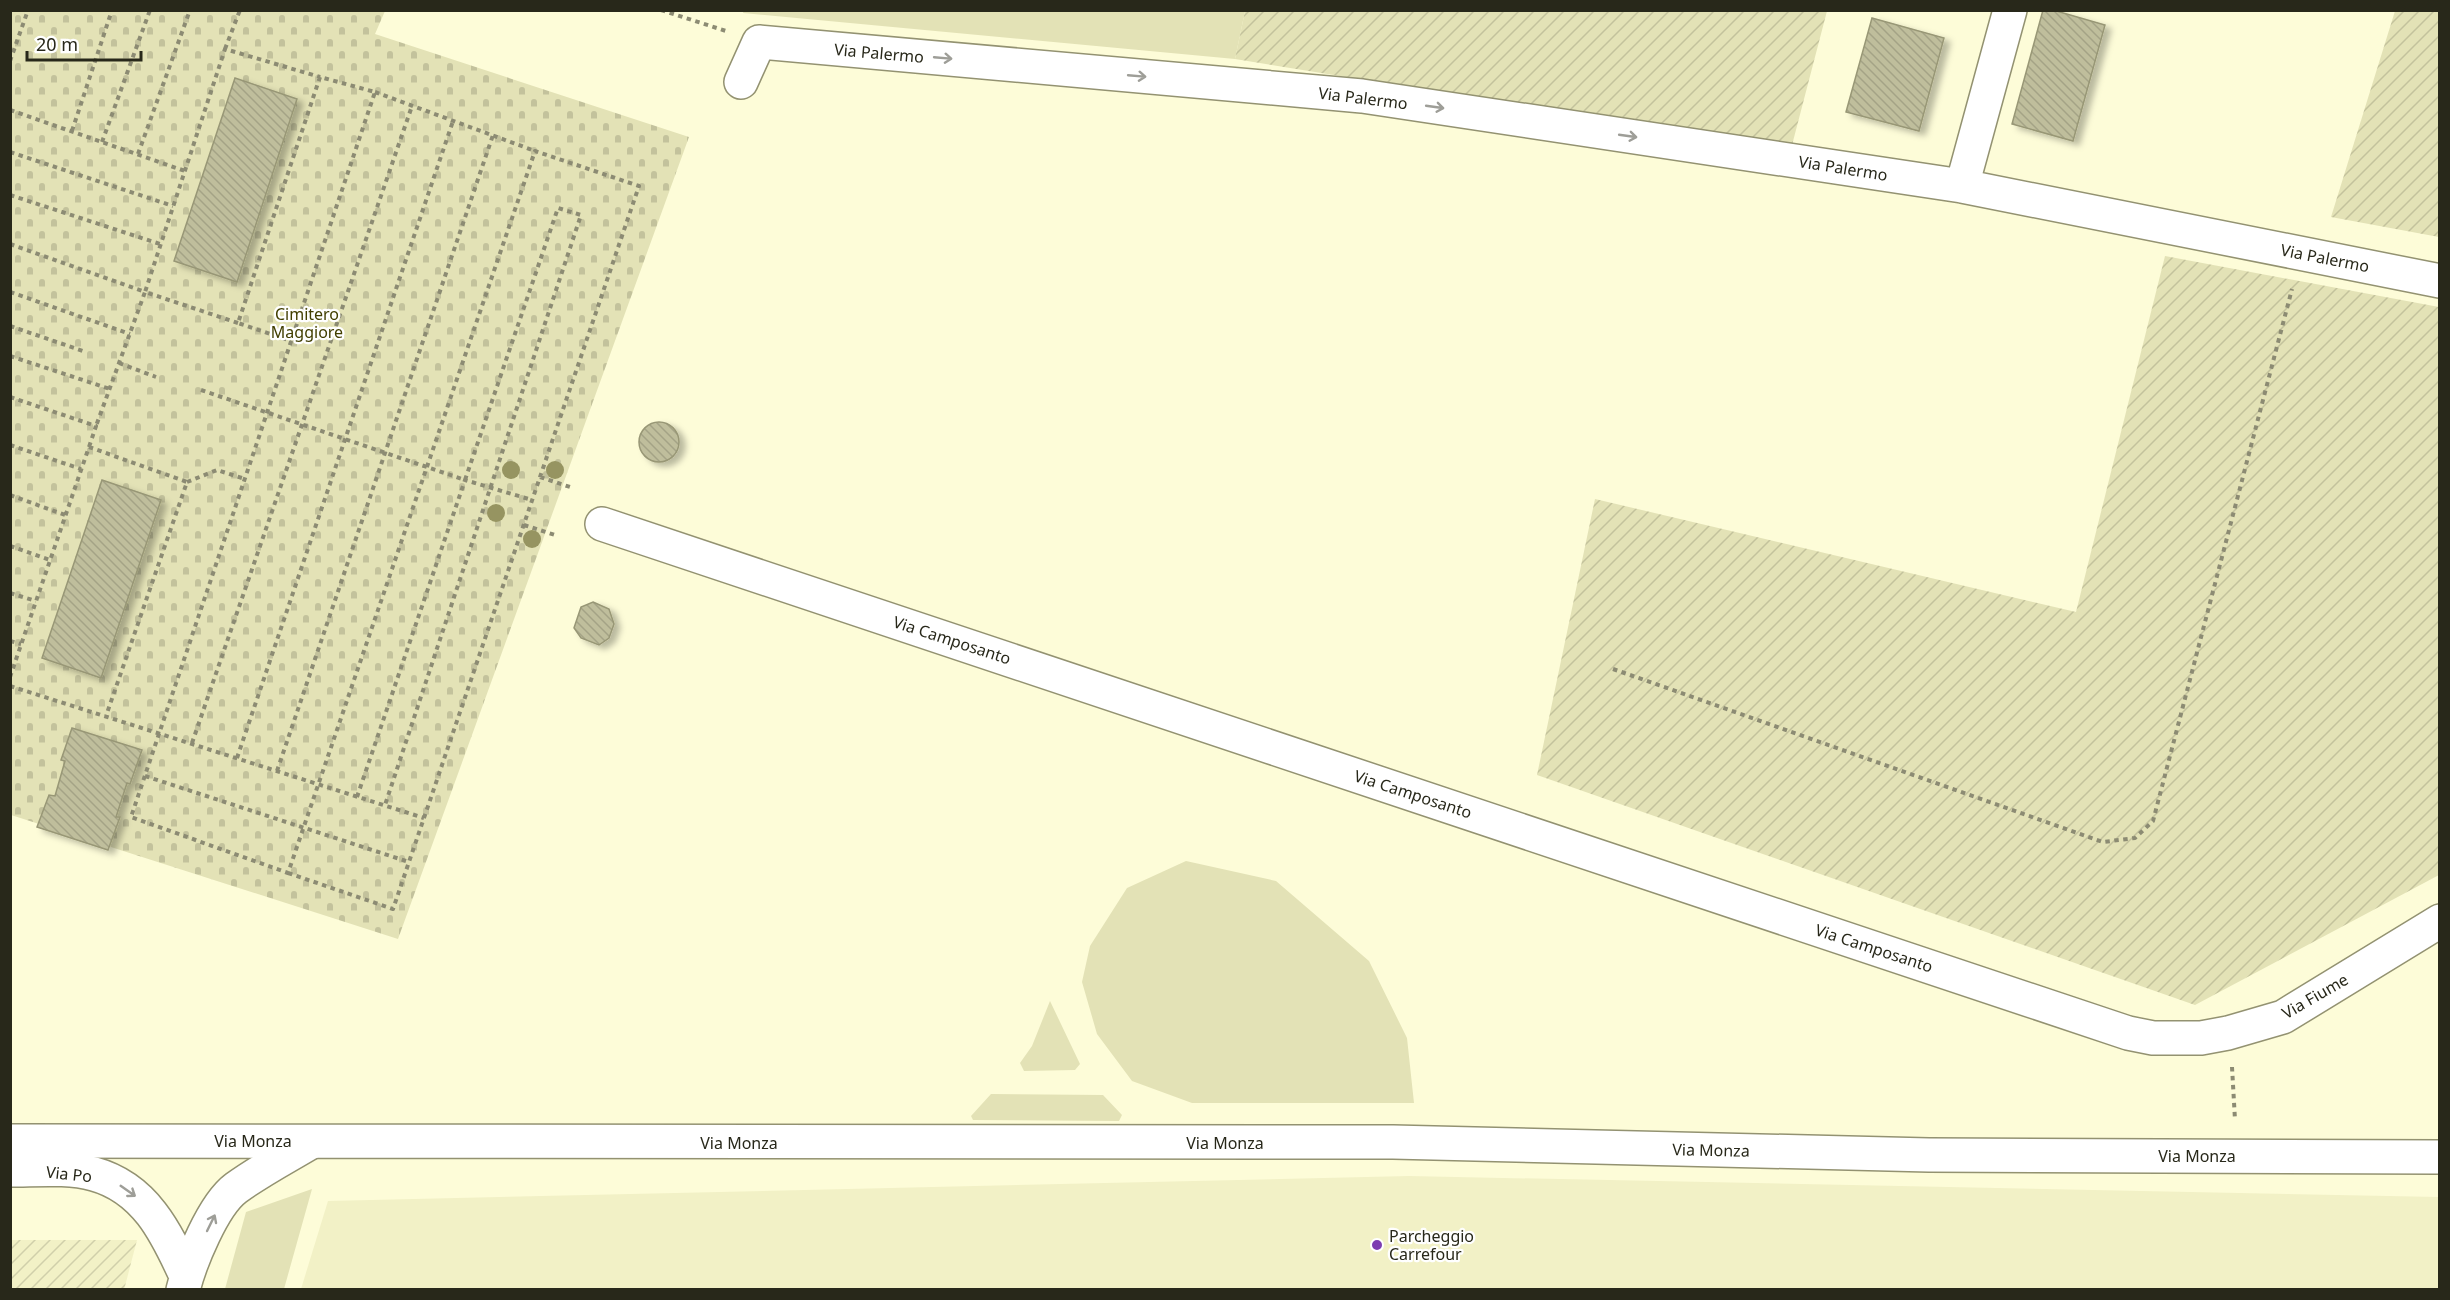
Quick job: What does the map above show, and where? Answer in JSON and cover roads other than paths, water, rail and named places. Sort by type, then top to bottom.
[{"type":"street","points":[[1962,186],[2010,10]]},
{"type":"street","name":"Via Palermo","points":[[741,82],[759,42],[1362,96],[1962,186],[2439,281]]},
{"type":"street","name":"Via Camposanto","points":[[602,524],[2128,1033],[2178,1039],[2228,1033]]},
{"type":"street","name":"Via Fiume","points":[[2228,1033],[2283,1017],[2439,921]]},
{"type":"street","name":"Via Monza","points":[[10,1141],[1393,1142],[1929,1155],[2439,1157]]},
{"type":"street","name":"Via Po","points":[[185,1283],[214,1215],[234,1189],[311,1142]]},
{"type":"street","name":"Via Po","points":[[10,1170],[82,1172],[94,1174],[118,1185],[141,1201],[156,1218],[185,1283]]},
{"type":"place","name":"Parcheggio Carrefour","points":[[1377,1245]]},
{"type":"park label","name":"Cimitero Maggiore","points":[[307,323]]}]
